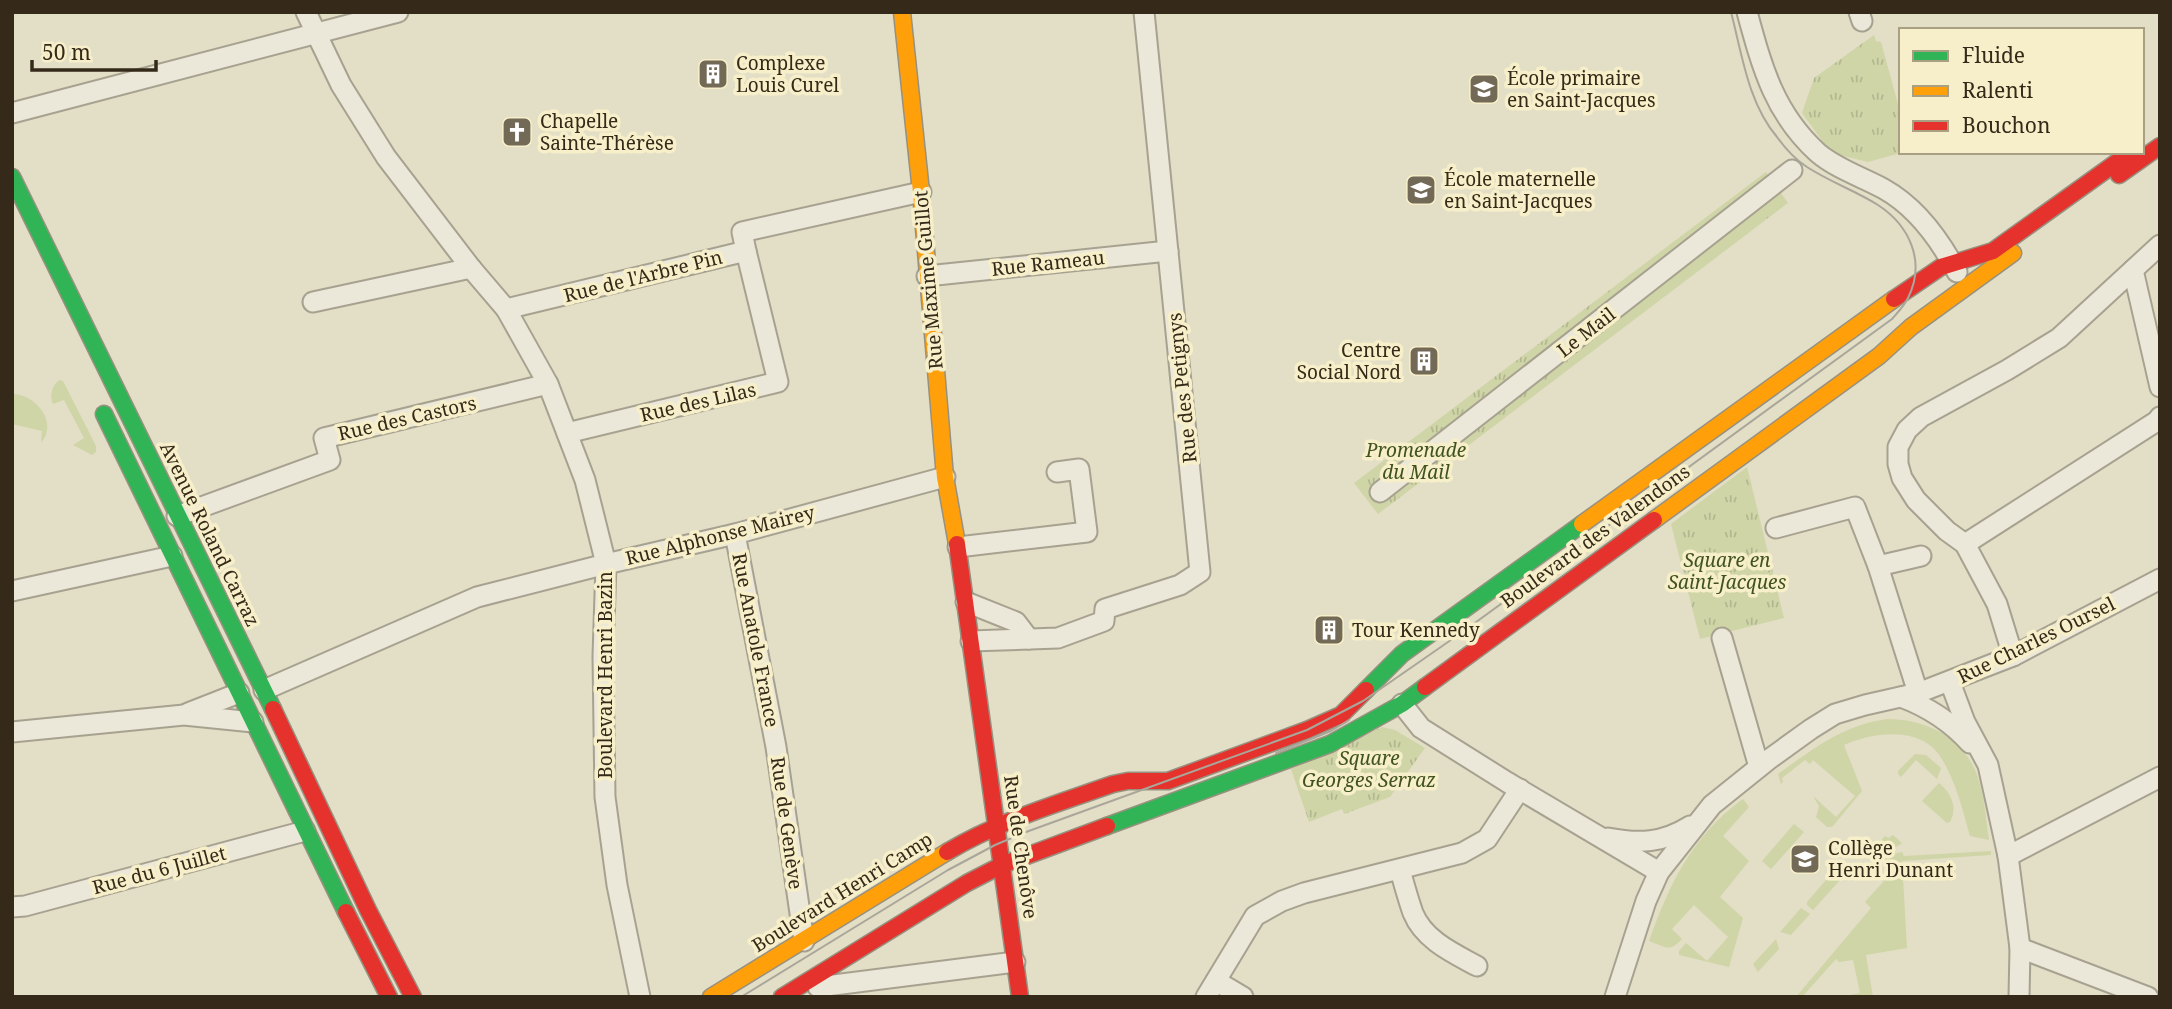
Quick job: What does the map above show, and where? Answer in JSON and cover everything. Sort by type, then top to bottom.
[{"type":"street","name":"Boulevard Henri Bazin","points":[[306,12],[341,85],[386,157],[506,309],[548,384],[585,481],[606,564],[603,656],[605,797],[617,885],[640,997]]},
{"type":"street","points":[[12,113],[398,12]]},
{"type":"street","name":"Rue Maxime Guillot","points":[[902,12],[921,192],[945,477],[981,704]]},
{"type":"street","name":"Rue des Petignys","points":[[971,641],[1058,638],[1104,621],[1105,608],[1180,585],[1200,572],[1144,12]]},
{"type":"street","points":[[1747,12],[1764,74],[1777,100],[1798,130],[1818,153],[1834,164],[1902,200],[1919,217],[1951,261],[1965,288]]},
{"type":"street","points":[[2144,144],[2160,132]]},
{"type":"street","name":"Boulevard des Valendons","points":[[1002,864],[1330,744],[1402,704],[1869,363],[1911,327],[2160,146]]},
{"type":"street","name":"Boulevard des Valendons","points":[[997,825],[1113,784],[1128,781],[1168,781],[1295,735],[1340,715],[1402,654],[1933,271],[1951,261],[1976,257],[1993,250],[2128,154]]},
{"type":"street","name":"Le Mail","points":[[1380,492],[1792,170]]},
{"type":"street","name":"Avenue Roland Carraz","points":[[12,177],[264,690],[368,910],[413,997]]},
{"type":"street","name":"Rue de l'Arbre Pin","points":[[506,309],[921,192]]},
{"type":"street","name":"Rue des Lilas","points":[[567,433],[778,382],[744,242]]},
{"type":"street","points":[[2013,656],[1997,604],[1965,544],[1931,517],[1916,500],[1902,478],[1898,464],[1898,447],[1907,430],[1921,417],[2059,338],[2160,245]]},
{"type":"street","name":"Rue Rameau","points":[[927,276],[1168,251]]},
{"type":"street","points":[[313,302],[471,268]]},
{"type":"street","points":[[2133,270],[2160,387]]},
{"type":"street","name":"Rue des Castors","points":[[177,516],[330,460],[324,438],[548,384]]},
{"type":"street","points":[[98,401],[305,831],[389,997]]},
{"type":"street","points":[[1965,544],[2160,417]]},
{"type":"street","points":[[958,547],[1087,532],[1079,469],[1057,472]]},
{"type":"street","name":"Rue Alphonse Mairey","points":[[264,690],[477,597],[735,534],[945,477]]},
{"type":"street","points":[[1776,528],[1855,508],[1878,566],[1909,695],[1957,728],[1988,765]]},
{"type":"street","name":"Rue Anatole France","points":[[735,534],[776,747]]},
{"type":"street","points":[[12,591],[172,556]]},
{"type":"street","points":[[1878,566],[1921,556]]},
{"type":"street","name":"Rue Charles Oursel","points":[[1615,997],[1646,901],[1659,872],[1712,805],[1759,767],[1835,714],[1950,682],[2013,656],[2160,579]]},
{"type":"street","points":[[966,602],[1016,622],[1029,639]]},
{"type":"street","points":[[1723,638],[1759,767]]},
{"type":"street","points":[[1950,682],[1965,722],[1988,765],[2008,856],[2020,948],[2019,997]]},
{"type":"street","points":[[184,715],[239,693]]},
{"type":"street","points":[[239,693],[282,730]]},
{"type":"street","name":"Rue de Chenôve","points":[[981,704],[1020,997]]},
{"type":"street","points":[[1402,704],[1421,728],[1659,872]]},
{"type":"street","points":[[12,732],[184,715],[253,722]]},
{"type":"street","name":"Rue de Genève","points":[[776,747],[804,941]]},
{"type":"street","points":[[2008,856],[2160,777]]},
{"type":"street","points":[[1243,997],[1211,989],[1255,916],[1266,908],[1304,893],[1462,853],[1487,839],[1520,789]]},
{"type":"street","name":"Rue Charles Oursel","points":[[1597,836],[1630,841],[1655,841],[1675,836],[1698,822]]},
{"type":"street","name":"Boulevard Henri Camp","points":[[711,997],[967,840],[997,825]]},
{"type":"street","name":"Rue du 6 Juillet","points":[[12,907],[38,903],[305,831]]},
{"type":"street","points":[[817,987],[967,883],[1002,864]]},
{"type":"street","points":[[1400,870],[1414,915],[1424,930],[1437,943],[1477,966]]},
{"type":"street","points":[[2020,948],[2148,997]]},
{"type":"street","points":[[365,950],[380,997]]},
{"type":"street","points":[[782,997],[817,987],[1015,962]]},
{"type":"green space","points":[[1874,35],[1876,41],[1881,42],[1899,108],[1899,153],[1868,162],[1831,153],[1802,113],[1814,78]]},
{"type":"green space","name":"Promenade du Mail","points":[[1766,172],[1788,203],[1378,514],[1354,483]]},
{"type":"green space","points":[[59,380],[63,381],[96,446],[96,452],[92,455],[73,445],[84,438],[64,400],[53,404],[52,391]]},
{"type":"green space","points":[[12,394],[29,399],[42,411],[47,427],[41,443],[42,431],[12,424]]},
{"type":"green space","name":"Square en Saint-Jacques","points":[[1747,467],[1784,618],[1700,639],[1671,524]]},
{"type":"green space","points":[[1887,719],[1917,723],[1956,743],[1973,767],[1981,788],[1989,840],[1970,836],[1956,789],[1945,765],[1932,747],[1912,737],[1889,734],[1844,745],[1862,791],[1832,827],[1827,827],[1816,817],[1819,806],[1813,796],[1836,817],[1855,796],[1813,760],[1810,764],[1805,760],[1782,778],[1781,784],[1778,774],[1816,747],[1842,732]]},
{"type":"green space","name":"Square Georges Serraz","points":[[1382,727],[1395,730],[1425,748],[1390,797],[1344,814],[1342,809],[1309,822],[1291,769]]},
{"type":"green space","points":[[1915,754],[1926,755],[1941,768],[1937,779],[1916,760],[1901,777],[1898,774]]},
{"type":"green space","points":[[1939,783],[1947,791],[1953,806],[1950,822],[1947,823],[1922,801]]},
{"type":"green space","points":[[1743,799],[1749,807],[1723,836],[1749,861],[1720,897],[1743,918],[1729,967],[1679,955],[1686,943],[1707,961],[1728,937],[1694,905],[1672,929],[1682,939],[1678,943],[1667,947],[1649,941],[1665,900],[1696,845],[1725,813]]},
{"type":"green space","points":[[1794,824],[1804,832],[1771,869],[1762,861]]},
{"type":"green space","points":[[1893,835],[1902,843],[1879,854],[1873,849],[1885,836],[1888,838]]},
{"type":"green space","points":[[1991,851],[1991,855],[1902,861],[1907,948],[1866,955],[1873,997],[1850,997],[1860,993],[1853,960],[1839,962],[1836,959],[1802,997],[1796,997],[1871,908],[1865,902],[1895,869],[1883,858],[1885,856],[1902,852],[1904,856]]},
{"type":"green space","points":[[1832,873],[1840,880],[1813,910],[1807,902]]},
{"type":"green space","points":[[1801,908],[1810,914],[1791,935],[1780,932]]},
{"type":"green space","points":[[1776,939],[1779,949],[1758,972],[1753,964]]},
{"type":"tram line","points":[[741,997],[948,870],[995,845],[1307,730],[1363,701],[1461,633],[1892,319],[1906,301],[1913,285],[1915,258],[1906,234],[1899,223],[1878,205],[1807,167],[1780,141],[1767,124],[1753,94],[1731,12]]},
{"type":"tram line","points":[[1276,753],[1331,731],[1349,720]]},
{"type":"traffic: fast","points":[[12,177],[273,709]]},
{"type":"traffic: fast","points":[[104,414],[346,912]]},
{"type":"traffic: fast","points":[[1366,690],[1402,654],[1582,524]]},
{"type":"traffic: fast","points":[[1107,826],[1330,744],[1402,704],[1425,687]]},
{"type":"traffic: slow","points":[[902,12],[921,192],[945,477],[957,544]]},
{"type":"traffic: slow","points":[[1654,520],[1879,356],[1911,327],[2013,253]]},
{"type":"traffic: slow","points":[[1582,524],[1894,299]]},
{"type":"traffic: slow","points":[[711,997],[947,852]]},
{"type":"traffic: jam","points":[[2119,175],[2160,146]]},
{"type":"traffic: jam","points":[[1894,299],[1941,267],[1993,251],[2128,154]]},
{"type":"traffic: jam","points":[[1425,687],[1654,520]]},
{"type":"traffic: jam","points":[[957,544],[1020,997]]},
{"type":"traffic: jam","points":[[947,852],[1007,822],[1113,784],[1128,781],[1168,781],[1307,730],[1341,715],[1366,690]]},
{"type":"traffic: jam","points":[[273,709],[368,910],[413,997]]},
{"type":"traffic: jam","points":[[782,997],[967,883],[1002,865],[1107,826]]},
{"type":"traffic: jam","points":[[346,912],[389,997]]},
{"type":"place","name":"Complexe Louis Curel","points":[[713,74]]},
{"type":"place","name":"École primaire en Saint-Jacques","points":[[1484,89]]},
{"type":"place","name":"Chapelle Sainte-Thérèse","points":[[517,132]]},
{"type":"place","name":"École maternelle en Saint-Jacques","points":[[1421,190]]},
{"type":"place","name":"Centre Social Nord","points":[[1424,361]]},
{"type":"place","name":"Tour Kennedy","points":[[1329,630]]},
{"type":"place","name":"Collège Henri Dunant","points":[[1805,859]]}]
